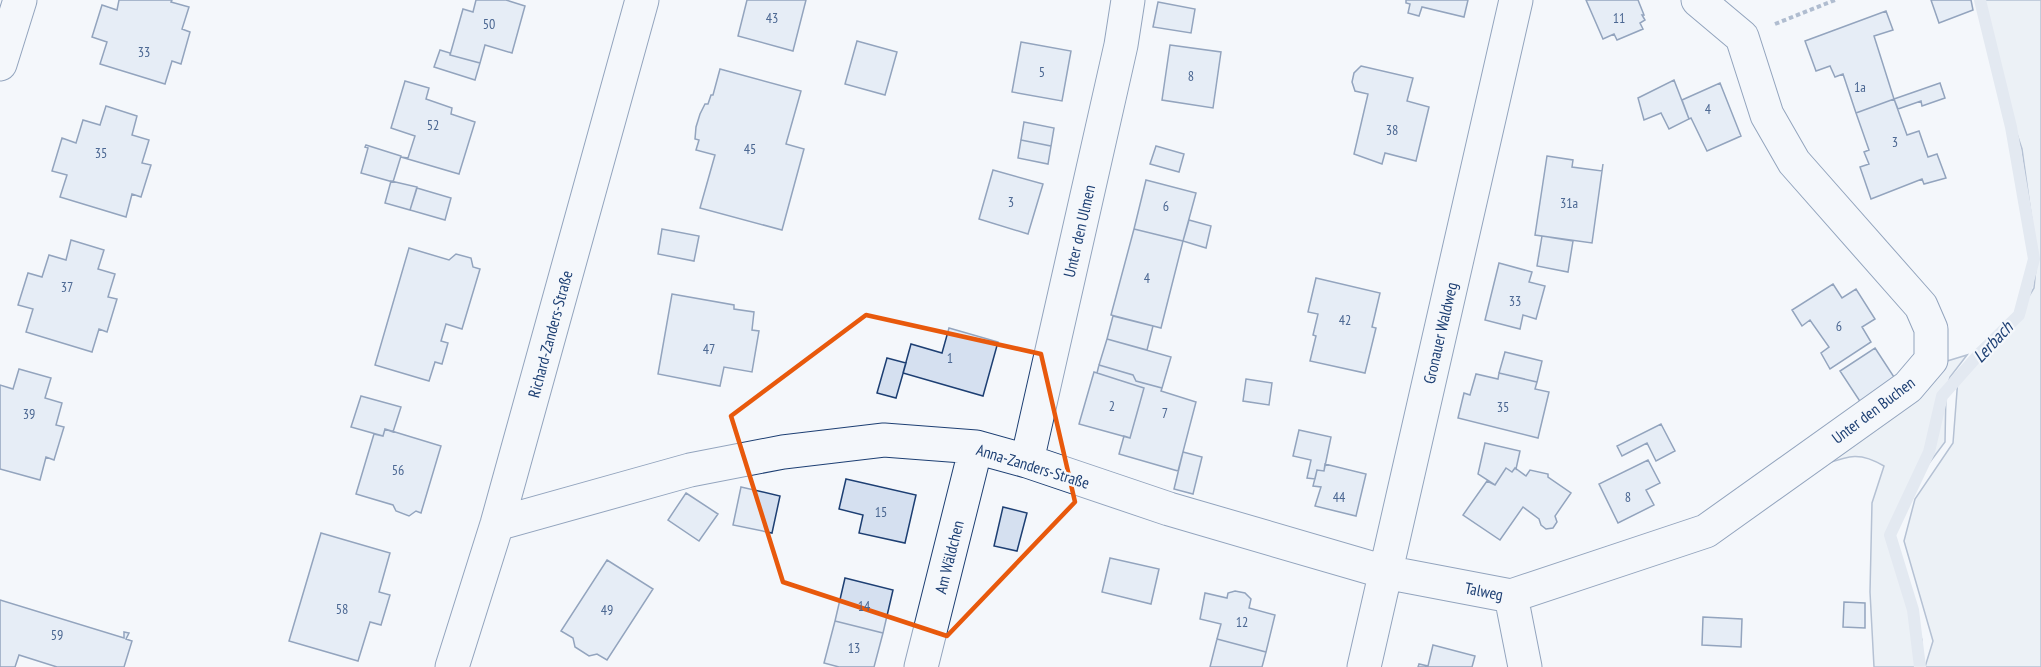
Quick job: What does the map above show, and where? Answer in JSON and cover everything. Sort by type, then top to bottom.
[{"type":"street","points":[[0,64],[20,0]]},
{"type":"street","name":"Richard-Zanders-Straße","points":[[452,667],[497,524],[642,0]]},
{"type":"street","name":"Unter den Ulmen","points":[[1027,461],[1121,45],[1128,0]]},
{"type":"street","name":"Gronauer Waldweg","points":[[1364,667],[1516,0]]},
{"type":"street","points":[[1698,0],[1742,37]]},
{"type":"street","name":"Unter den Buchen","points":[[1511,596],[1706,531],[1908,387],[1931,360],[1931,329],[1921,306],[1794,162],[1767,116],[1742,37]]},
{"type":"street","name":"Anna-Zanders-Straße","points":[[497,524],[690,470],[783,452],[885,440],[976,447],[1027,461],[1169,509],[1385,572]]},
{"type":"street","name":"Am Wäldchen","points":[[921,667],[976,447]]},
{"type":"street","name":"Talweg","points":[[1385,572],[1511,596],[1525,667]]},
{"type":"path","points":[[1742,37],[1835,0]]},
{"type":"highlighted area","points":[[866,315],[1041,354],[1075,502],[947,636],[783,582],[731,416]]},
{"type":"shaded area","points":[[1981,0],[2041,0],[2041,667],[1925,667],[1933,641],[1904,541],[1915,499],[1953,443],[1958,378],[1976,352],[2018,314],[2034,288],[2037,257],[2022,149],[1994,65]]},
{"type":"shaded area","points":[[1967,355],[1950,377],[1946,391],[1945,442],[1903,498],[1889,539],[1922,640],[1915,667],[1874,667],[1870,592],[1872,503],[1884,466],[1860,457],[1840,459],[1823,465],[1944,362]]},
{"type":"building","points":[[119,0],[172,0],[171,2],[189,7],[182,29],[190,32],[181,64],[172,61],[165,84],[100,64],[107,42],[92,37],[102,5],[117,10]]},
{"type":"building","points":[[476,0],[506,0],[525,6],[512,53],[485,45],[480,63],[450,55],[463,9],[473,12]]},
{"type":"building","points":[[747,0],[806,0],[793,51],[738,36]]},
{"type":"building","points":[[1406,0],[1468,0],[1464,17],[1422,7],[1419,16],[1408,13],[1410,4],[1406,3]]},
{"type":"building","points":[[1586,0],[1638,0],[1645,20],[1640,23],[1643,29],[1617,40],[1614,34],[1603,39]]},
{"type":"building","points":[[1931,0],[1971,0],[1973,10],[1939,23]]},
{"type":"building","points":[[1158,2],[1195,9],[1191,33],[1153,27]]},
{"type":"building","points":[[1886,11],[1893,30],[1874,36],[1894,99],[1856,113],[1843,74],[1835,77],[1830,66],[1816,71],[1805,41]]},
{"type":"building","points":[[857,41],[897,52],[885,95],[845,84]]},
{"type":"building","points":[[1021,42],[1071,51],[1062,101],[1012,92]]},
{"type":"building","points":[[1170,45],[1221,52],[1213,108],[1162,100]]},
{"type":"building","points":[[440,50],[480,63],[475,80],[434,67]]},
{"type":"building","points":[[1361,66],[1413,78],[1407,101],[1429,107],[1416,161],[1385,153],[1382,164],[1354,154],[1368,94],[1355,91],[1352,82],[1354,73]]},
{"type":"building","points":[[720,69],[801,91],[786,144],[804,149],[782,230],[700,208],[715,155],[696,150],[699,140],[695,139],[696,127],[705,104],[708,104],[713,95]]},
{"type":"building","points":[[1674,80],[1689,119],[1669,129],[1661,113],[1644,120],[1638,98]]},
{"type":"building","points":[[405,81],[429,88],[426,99],[452,108],[451,114],[475,122],[459,174],[401,157],[408,158],[415,136],[391,128]]},
{"type":"building","points":[[1720,83],[1741,136],[1707,151],[1691,118],[1689,119],[1682,100]]},
{"type":"building","points":[[1940,83],[1945,98],[1922,106],[1921,101],[1898,109],[1894,99]]},
{"type":"building","points":[[1894,99],[1907,135],[1919,131],[1928,157],[1937,154],[1946,178],[1924,184],[1922,179],[1871,199],[1860,167],[1869,164],[1864,152],[1869,150],[1856,113]]},
{"type":"building","points":[[106,106],[137,116],[132,135],[149,140],[142,163],[151,165],[141,197],[132,194],[126,217],[60,197],[67,175],[52,171],[62,138],[76,143],[83,120],[100,125]]},
{"type":"building","points":[[1024,122],[1054,128],[1051,146],[1021,140]]},
{"type":"building","points":[[1021,140],[1051,146],[1048,164],[1018,158]]},
{"type":"building","points":[[366,145],[401,156],[393,182],[361,173],[368,148],[365,147]]},
{"type":"building","points":[[1156,146],[1184,154],[1179,172],[1150,164]]},
{"type":"building","points":[[1547,156],[1573,160],[1572,167],[1602,171],[1603,164],[1592,243],[1535,235]]},
{"type":"building","points":[[993,170],[1043,184],[1028,234],[979,219]]},
{"type":"building","points":[[1146,180],[1196,193],[1183,241],[1134,229]]},
{"type":"building","points":[[391,181],[417,187],[410,210],[385,203]]},
{"type":"building","points":[[417,188],[451,198],[445,220],[410,210]]},
{"type":"building","points":[[1189,220],[1211,226],[1206,248],[1183,241]]},
{"type":"building","points":[[662,229],[699,236],[694,261],[658,254]]},
{"type":"building","points":[[1134,229],[1183,241],[1161,328],[1111,315]]},
{"type":"building","points":[[1542,236],[1573,241],[1568,272],[1537,266]]},
{"type":"building","points":[[71,240],[104,250],[98,269],[115,274],[108,297],[117,299],[107,332],[99,329],[92,352],[26,332],[33,309],[18,305],[28,273],[42,277],[49,255],[66,260]]},
{"type":"building","points":[[409,248],[449,260],[456,254],[471,258],[473,267],[480,269],[462,329],[446,324],[441,341],[448,343],[442,364],[435,362],[429,381],[375,365]]},
{"type":"building","points":[[1499,263],[1532,272],[1529,282],[1545,286],[1536,319],[1523,315],[1520,329],[1485,320]]},
{"type":"building","points":[[1316,278],[1380,293],[1372,327],[1376,328],[1365,373],[1310,361],[1318,314],[1308,312]]},
{"type":"building","points":[[1833,284],[1842,298],[1856,289],[1875,319],[1862,327],[1871,342],[1830,369],[1821,353],[1829,347],[1810,320],[1802,326],[1792,310]]},
{"type":"building","points":[[672,294],[734,305],[734,309],[754,312],[752,330],[759,331],[752,372],[724,367],[720,386],[658,374]]},
{"type":"building","points":[[1113,316],[1153,326],[1147,350],[1107,339]]},
{"type":"building","points":[[949,328],[998,342],[983,396],[903,373],[911,344],[942,353]]},
{"type":"building","points":[[1107,339],[1171,357],[1162,388],[1136,381],[1133,375],[1099,365]]},
{"type":"building","points":[[1875,348],[1894,377],[1861,403],[1840,371]]},
{"type":"building","points":[[1505,352],[1542,361],[1537,382],[1499,373]]},
{"type":"building","points":[[887,358],[906,363],[896,398],[877,393]]},
{"type":"building","points":[[1099,365],[1133,375],[1136,381],[1162,388],[1161,391],[1196,402],[1178,471],[1119,454],[1124,436],[1130,438],[1144,388],[1097,373]]},
{"type":"building","points":[[19,369],[51,378],[45,398],[62,403],[56,425],[64,427],[54,460],[46,457],[40,480],[0,469],[0,385],[13,389]]},
{"type":"building","points":[[1094,372],[1144,388],[1130,438],[1079,424]]},
{"type":"building","points":[[1499,373],[1537,382],[1535,389],[1549,392],[1538,438],[1458,418],[1464,393],[1470,395],[1476,374],[1498,379]]},
{"type":"building","points":[[1246,379],[1272,383],[1269,405],[1243,401]]},
{"type":"building","points":[[361,396],[401,407],[393,432],[385,429],[383,436],[351,427]]},
{"type":"building","points":[[1661,424],[1675,451],[1656,461],[1647,443],[1622,456],[1617,446]]},
{"type":"building","points":[[385,429],[441,446],[421,513],[416,511],[409,516],[396,511],[393,505],[356,494],[374,434],[383,436]]},
{"type":"building","points":[[1299,430],[1331,437],[1324,471],[1317,470],[1315,479],[1307,478],[1311,460],[1293,456]]},
{"type":"building","points":[[1485,443],[1520,451],[1516,469],[1512,472],[1506,468],[1495,485],[1478,474]]},
{"type":"building","points":[[1183,452],[1202,457],[1193,494],[1174,489]]},
{"type":"building","points":[[1648,460],[1660,483],[1646,490],[1654,505],[1618,523],[1599,484]]},
{"type":"building","points":[[1325,464],[1366,474],[1356,516],[1315,506],[1321,487],[1313,486],[1317,470],[1324,471]]},
{"type":"building","points":[[1506,468],[1512,472],[1515,468],[1526,476],[1530,470],[1548,474],[1548,477],[1571,493],[1555,516],[1557,522],[1553,528],[1546,529],[1541,525],[1539,519],[1523,507],[1500,540],[1463,515],[1487,481],[1495,485]]},
{"type":"building","points":[[846,479],[916,495],[905,543],[859,533],[863,515],[839,509]]},
{"type":"building","points":[[741,487],[780,496],[772,533],[733,525]]},
{"type":"building","points":[[686,493],[718,514],[699,541],[668,520]]},
{"type":"building","points":[[1003,507],[1027,513],[1017,551],[994,546]]},
{"type":"building","points":[[321,533],[390,553],[379,592],[390,595],[381,625],[370,622],[358,661],[289,641]]},
{"type":"building","points":[[1110,558],[1159,569],[1151,604],[1102,592]]},
{"type":"building","points":[[607,560],[653,589],[607,660],[597,654],[589,656],[575,647],[573,638],[561,631]]},
{"type":"building","points":[[845,578],[893,590],[883,633],[835,621]]},
{"type":"building","points":[[1235,591],[1245,593],[1251,599],[1249,608],[1275,615],[1266,652],[1217,639],[1221,624],[1200,619],[1205,593],[1227,598],[1228,593]]},
{"type":"building","points":[[0,600],[124,638],[124,632],[129,633],[126,639],[132,641],[124,667],[57,667],[19,655],[15,667],[0,667]]},
{"type":"building","points":[[1844,602],[1865,603],[1865,628],[1843,627]]},
{"type":"building","points":[[1703,617],[1742,619],[1741,647],[1702,645]]},
{"type":"building","points":[[835,621],[883,633],[874,667],[839,667],[824,663]]},
{"type":"building","points":[[1217,639],[1266,652],[1262,667],[1210,667]]},
{"type":"building","points":[[1433,645],[1475,656],[1472,667],[1418,667],[1419,664],[1428,666]]},
{"type":"waterway","name":"Lerbach","points":[[1920,667],[1913,610],[1890,535],[1929,452],[1942,396],[1981,352],[2019,315],[2034,259],[2011,127],[1980,0]]}]
